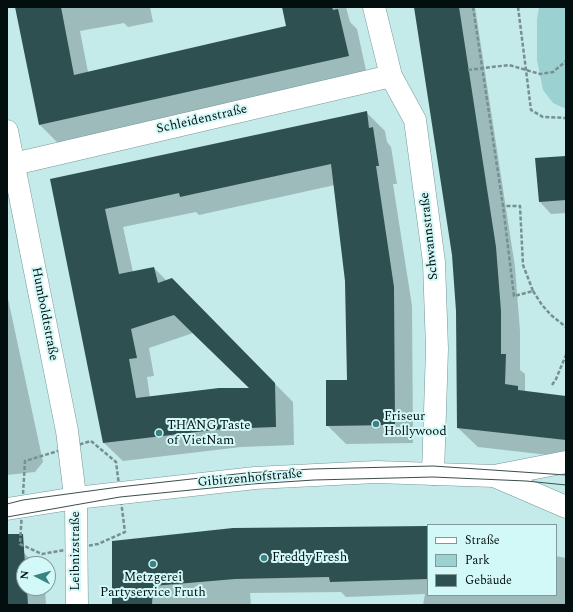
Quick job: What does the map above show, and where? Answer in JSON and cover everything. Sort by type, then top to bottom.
[{"type":"street","name":"Schwannstraße","points":[[374,7],[391,76],[416,120],[434,262],[437,349],[433,474]]},
{"type":"street","name":"Schleidenstraße","points":[[14,164],[391,76]]},
{"type":"street","name":"Humboldtstraße","points":[[7,132],[68,431],[76,498]]},
{"type":"street","name":"Gibitzenhofstraße","points":[[7,509],[76,498],[255,478],[376,472],[494,476],[566,462]]},
{"type":"street","name":"Gibitzenhofstraße","points":[[494,476],[566,507]]},
{"type":"street","name":"Leibnizstraße","points":[[76,498],[76,605]]},
{"type":"path","points":[[472,7],[483,68],[491,134],[503,206],[514,296],[533,291]]},
{"type":"path","points":[[518,7],[531,110],[543,118],[566,118]]},
{"type":"path","points":[[468,70],[509,65],[540,74],[553,72],[566,61]]},
{"type":"path","points":[[503,206],[520,206],[523,265],[533,291],[548,312],[566,327]]},
{"type":"path","points":[[552,385],[566,355]]},
{"type":"green space","points":[[539,7],[566,7],[566,109],[553,103],[543,90],[537,60],[537,20]]},
{"type":"building","points":[[15,7],[61,7],[74,75],[286,26],[282,7],[332,7],[333,10],[338,9],[349,56],[39,125]]},
{"type":"building","points":[[414,7],[459,7],[496,247],[501,311],[501,354],[506,354],[505,384],[518,386],[518,390],[566,396],[566,440],[457,428],[456,311],[452,255]]},
{"type":"building","points":[[367,111],[369,128],[373,127],[379,166],[376,166],[394,287],[395,425],[326,426],[326,380],[347,380],[345,281],[331,164],[180,197],[179,193],[105,209],[119,274],[154,267],[158,283],[172,278],[275,383],[276,427],[222,429],[103,443],[50,179]],"holes":[[[174,315],[249,388],[219,388],[136,398],[129,359],[137,358],[131,329]]]},
{"type":"building","points":[[566,156],[566,200],[539,202],[535,158]]},
{"type":"building","points":[[427,526],[427,579],[330,582],[329,577],[235,579],[153,586],[152,605],[112,605],[112,541],[233,528]]},
{"type":"building","points":[[7,534],[23,534],[24,556],[16,556],[16,596],[27,596],[28,605],[7,605]]},
{"type":"tram line","points":[[7,504],[23,500],[119,487],[246,473],[312,469],[433,466],[566,475]]},
{"type":"tram line","points":[[7,517],[120,497],[252,484],[314,480],[433,477],[526,481],[566,485]]},
{"type":"place","name":"Friseur Hollywood","points":[[376,424]]},
{"type":"place","name":"THANG Taste of VietNam","points":[[159,433]]},
{"type":"place","name":"Freddy Fresh","points":[[264,558]]},
{"type":"place","name":"Metzgerei Partyservice Fruth","points":[[153,564]]}]
